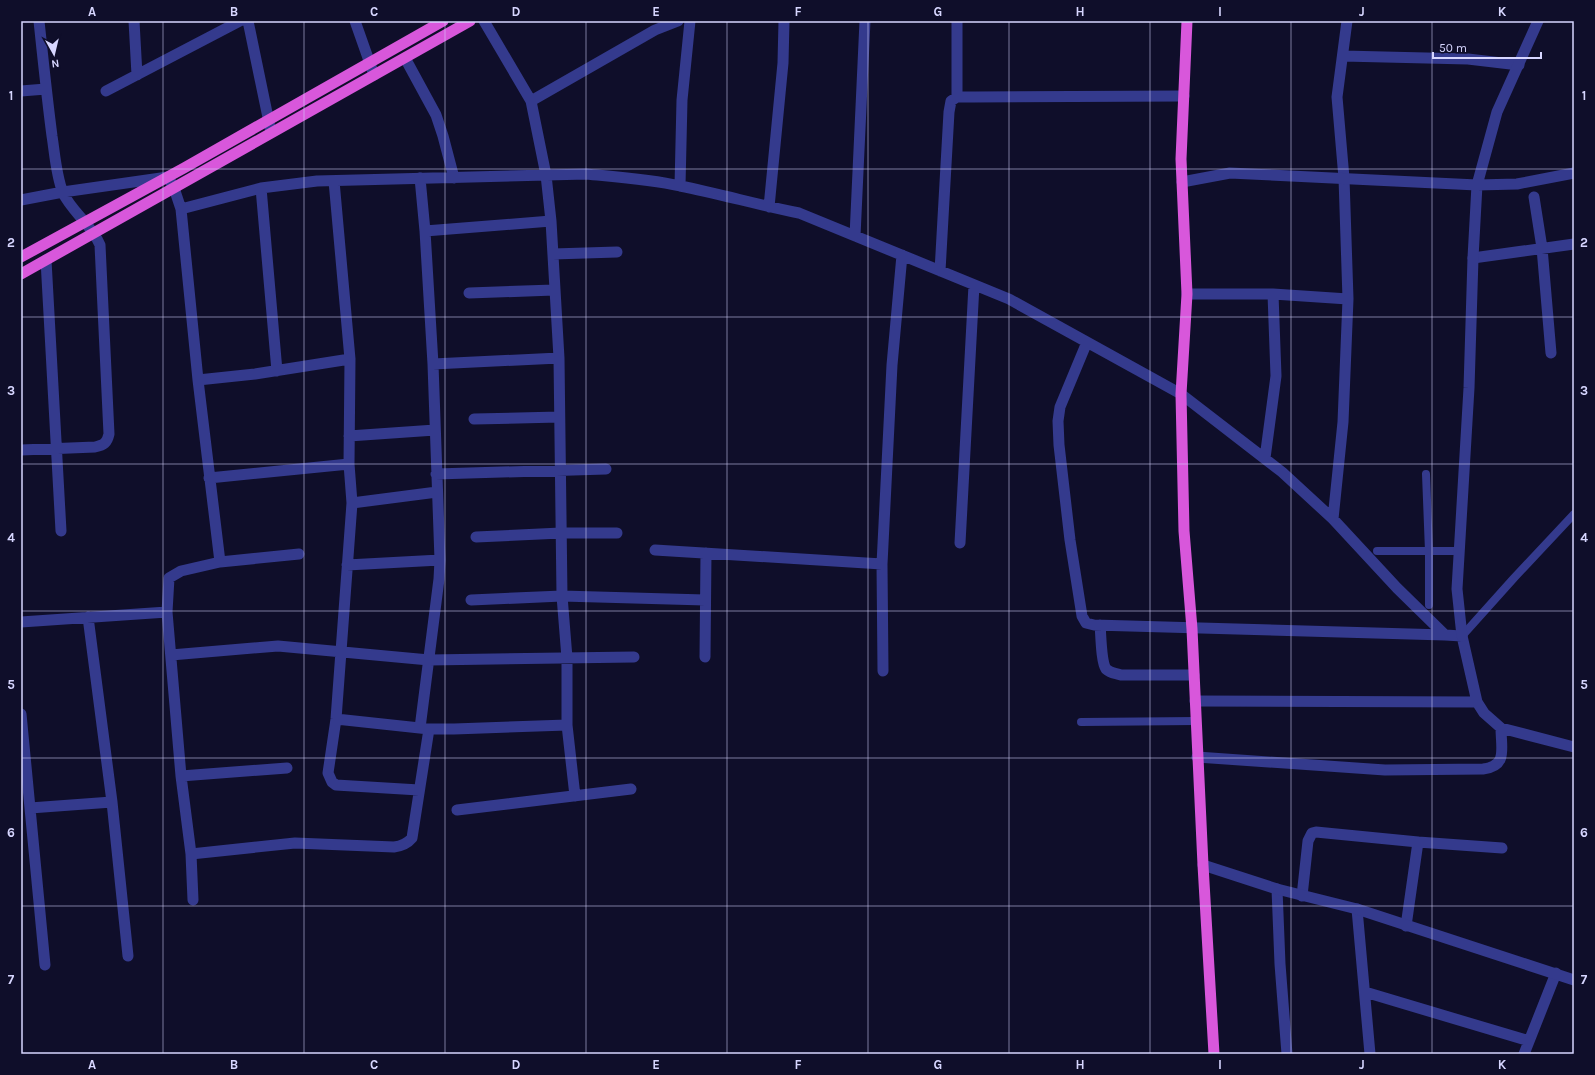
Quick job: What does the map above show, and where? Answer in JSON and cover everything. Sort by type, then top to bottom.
[{"type":"highway","points":[[21,257],[168,177],[443,21]]},
{"type":"highway","points":[[21,274],[93,232],[470,21]]},
{"type":"highway","points":[[1187,21],[1181,159],[1187,294],[1180,394],[1184,532],[1192,629],[1197,757],[1214,1054]]},
{"type":"street","points":[[21,450],[95,447],[104,445],[109,434],[101,251],[99,241],[93,232],[67,200],[58,174],[46,89],[39,21]]},
{"type":"street","points":[[134,21],[137,75]]},
{"type":"street","points":[[106,91],[240,21]]},
{"type":"street","points":[[248,21],[267,120],[271,132]]},
{"type":"street","points":[[355,21],[374,75]]},
{"type":"street","points":[[484,21],[531,101],[546,175],[551,221],[559,358],[562,596],[567,658],[567,724],[575,796]]},
{"type":"street","points":[[531,101],[655,30],[678,21]]},
{"type":"street","points":[[680,186],[682,100],[690,21]]},
{"type":"street","points":[[769,207],[783,63],[784,21]]},
{"type":"street","points":[[855,236],[865,21]]},
{"type":"street","points":[[957,21],[957,97]]},
{"type":"street","points":[[1333,520],[1343,422],[1348,299],[1344,178],[1337,97],[1347,21]]},
{"type":"street","points":[[1538,21],[1498,112],[1477,185],[1469,388],[1457,589],[1462,636],[1477,702],[1484,713],[1501,728],[1574,748]]},
{"type":"street","points":[[1342,56],[1468,59],[1519,65]]},
{"type":"street","points":[[405,58],[436,115],[454,178]]},
{"type":"street","points":[[21,91],[46,89]]},
{"type":"street","points":[[940,271],[949,112],[951,101],[957,97],[1184,96]]},
{"type":"street","points":[[1182,182],[1230,173],[1477,185],[1518,184],[1574,173]]},
{"type":"street","points":[[181,209],[261,188],[317,181],[586,174],[630,178],[680,186],[799,213],[1010,299],[1180,394],[1282,472],[1333,520],[1445,636]]},
{"type":"street","points":[[21,200],[63,192],[168,177],[174,188],[181,209],[198,380],[220,562]]},
{"type":"street","points":[[191,854],[311,842],[394,847],[402,846],[409,842],[412,838],[419,790],[425,729],[429,660],[440,560],[433,364],[425,231],[420,178]]},
{"type":"street","points":[[334,181],[350,359],[349,464],[352,503],[336,719],[328,773],[332,782],[336,786],[419,790]]},
{"type":"street","points":[[261,188],[277,371]]},
{"type":"street","points":[[1534,197],[1542,248],[1551,353]]},
{"type":"street","points":[[425,231],[551,221]]},
{"type":"street","points":[[1473,258],[1574,244]]},
{"type":"street","points":[[553,254],[617,252]]},
{"type":"street","points":[[883,671],[882,564],[892,365],[902,255]]},
{"type":"street","points":[[46,260],[61,531]]},
{"type":"street","points":[[960,543],[974,284]]},
{"type":"street","points":[[469,293],[554,290]]},
{"type":"street","points":[[1187,294],[1273,294],[1348,299]]},
{"type":"street","points":[[1265,458],[1276,376],[1273,294]]},
{"type":"street","points":[[1087,342],[1060,407],[1058,432],[1070,540],[1082,616],[1086,623],[1100,625],[1192,629],[1462,636]]},
{"type":"street","points":[[433,364],[559,358]]},
{"type":"street","points":[[198,380],[277,371],[350,359]]},
{"type":"street","points":[[474,419],[559,417]]},
{"type":"street","points":[[349,436],[435,430]]},
{"type":"street","points":[[209,478],[349,464]]},
{"type":"street","points":[[436,474],[606,469]]},
{"type":"street","points":[[352,503],[437,492]]},
{"type":"street","points":[[476,537],[561,533],[617,533]]},
{"type":"street","points":[[656,550],[882,564]]},
{"type":"street","points":[[705,657],[706,553]]},
{"type":"street","points":[[193,900],[191,854],[181,776],[167,612],[169,578],[180,571],[220,562],[299,554]]},
{"type":"street","points":[[347,565],[440,560]]},
{"type":"street","points":[[471,600],[562,596],[705,600]]},
{"type":"street","points":[[21,622],[167,612]]},
{"type":"street","points":[[88,617],[112,802],[128,956]]},
{"type":"street","points":[[1100,625],[1105,668],[1111,672],[1120,675],[1194,675]]},
{"type":"street","points":[[171,655],[278,646],[429,660],[634,657]]},
{"type":"street","points":[[1195,701],[1477,702]]},
{"type":"street","points":[[21,714],[46,965]]},
{"type":"street","points":[[336,719],[425,729],[567,724]]},
{"type":"street","points":[[1197,757],[1385,770],[1482,769],[1497,766],[1501,760],[1501,728]]},
{"type":"street","points":[[181,776],[287,768]]},
{"type":"street","points":[[457,810],[631,789]]},
{"type":"street","points":[[30,808],[112,802]]},
{"type":"street","points":[[1302,896],[1308,841],[1312,833],[1321,832],[1418,842],[1502,848]]},
{"type":"street","points":[[1406,926],[1418,842]]},
{"type":"street","points":[[1203,865],[1277,889],[1357,909],[1574,980]]},
{"type":"street","points":[[1277,889],[1280,964],[1287,1054]]},
{"type":"street","points":[[1357,909],[1370,1054]]},
{"type":"street","points":[[1524,1054],[1556,973]]},
{"type":"street","points":[[1365,992],[1529,1041]]},
{"type":"lane","points":[[1426,474],[1430,551],[1429,605]]},
{"type":"lane","points":[[1462,636],[1574,514]]},
{"type":"lane","points":[[1377,551],[1459,551]]},
{"type":"lane","points":[[1081,722],[1196,721]]}]
